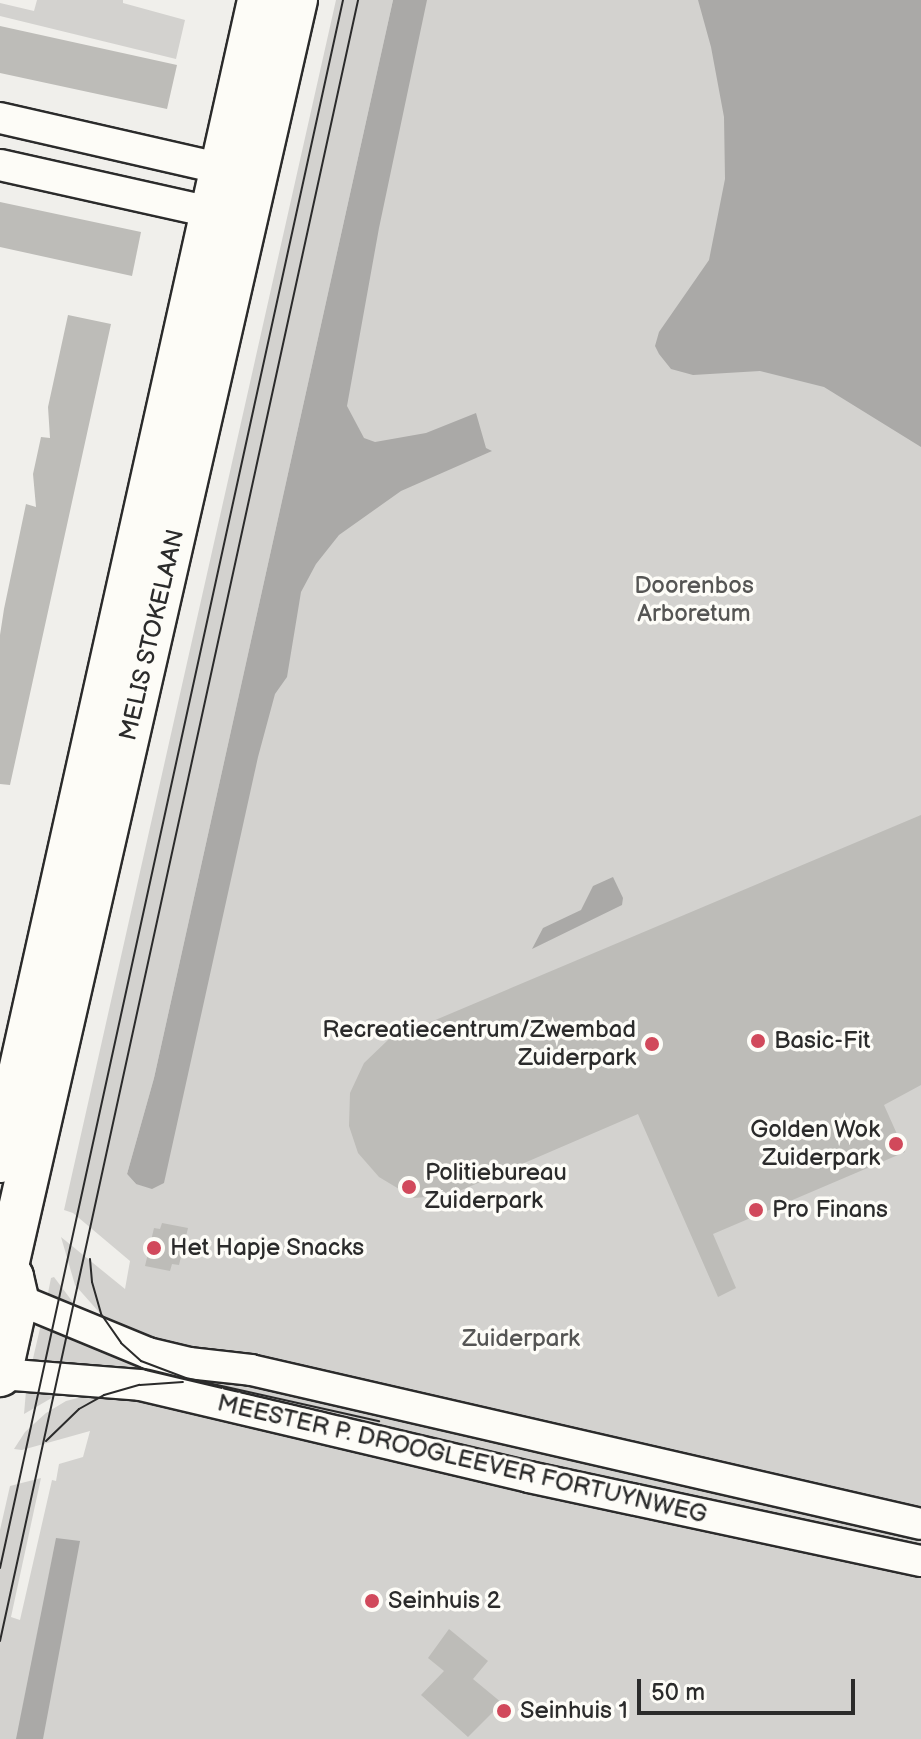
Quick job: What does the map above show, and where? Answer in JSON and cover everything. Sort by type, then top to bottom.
[{"type":"street","name":"MELIS STOKELAAN","points":[[240,173],[259,0]]},
{"type":"street","name":"MELIS STOKELAAN","points":[[0,1161],[240,173],[296,0]]},
{"type":"street","points":[[0,118],[240,173]]},
{"type":"street","points":[[0,165],[230,216]]},
{"type":"street","name":"MELIS STOKELAAN","points":[[0,1374],[8,1278],[230,216]]},
{"type":"street","name":"MEESTER P. DROOGLEEVER FORTUYNWEG","points":[[8,1278],[148,1353],[189,1363],[251,1370],[921,1524]]},
{"type":"street","name":"MEESTER P. DROOGLEEVER FORTUYNWEG","points":[[0,1374],[140,1385],[514,1473],[921,1561]]},
{"type":"green space","points":[[37,0],[123,0],[123,3],[185,20],[176,59],[0,16],[0,3],[34,11]]},
{"type":"green space","name":"Zuiderpark","points":[[336,0],[393,0],[154,1078],[127,1174],[136,1184],[409,0],[921,0],[921,1739],[0,1739],[0,1530],[10,1486],[41,1478],[11,1617],[20,1620],[52,1480],[56,1481],[59,1464],[83,1457],[90,1431],[22,1450],[14,1449],[25,1432],[46,1413],[66,1401],[89,1395],[31,1367],[42,1320],[106,1320],[75,1285],[61,1237],[125,1289],[130,1261],[73,1213],[64,1210]]},
{"type":"green space","points":[[54,1277],[87,1318],[47,1298],[51,1278]]},
{"type":"green space","points":[[26,1391],[62,1392],[24,1414]]},
{"type":"shaded area","points":[[393,0],[427,0],[379,228],[347,406],[364,438],[375,442],[426,433],[476,413],[486,448],[492,451],[401,491],[339,535],[316,564],[301,592],[287,677],[275,694],[258,757],[164,1183],[152,1189],[136,1184],[127,1174],[154,1078]]},
{"type":"shaded area","points":[[698,0],[921,0],[921,447],[824,387],[760,371],[693,375],[671,369],[655,346],[659,332],[709,260],[725,179],[724,117],[711,47]]},
{"type":"shaded area","points":[[613,877],[623,898],[622,905],[532,949],[543,928],[581,910],[593,886]]},
{"type":"shaded area","points":[[56,1538],[80,1541],[43,1739],[16,1739]]},
{"type":"building","points":[[0,26],[177,65],[167,109],[0,73]]},
{"type":"building","points":[[0,202],[141,232],[132,276],[0,247]]},
{"type":"building","points":[[68,315],[111,324],[10,785],[0,784],[0,635],[26,504],[36,507],[33,474],[41,437],[50,438],[48,407]]},
{"type":"building","name":"Recreatiecentrum/Zwembad Zuiderpark","points":[[921,815],[921,1085],[884,1105],[905,1152],[713,1234],[736,1288],[718,1297],[638,1114],[450,1195],[414,1198],[379,1177],[358,1153],[349,1126],[350,1093],[364,1063],[388,1040]]},
{"type":"building","points":[[162,1223],[188,1228],[179,1265],[172,1264],[170,1271],[145,1266],[154,1228],[160,1229]]},
{"type":"building","points":[[449,1629],[488,1661],[473,1679],[502,1703],[468,1737],[421,1695],[444,1671],[428,1658]]},
{"type":"tram line","points":[[0,1568],[343,0]]},
{"type":"tram line","points":[[0,1641],[358,0]]},
{"type":"tram line","points":[[90,1259],[92,1282],[101,1314],[121,1343],[141,1361],[186,1378],[379,1421]]},
{"type":"tram line","points":[[46,1441],[79,1409],[104,1395],[140,1385],[183,1382]]},
{"type":"place","name":"Basic-Fit","points":[[758,1041]]},
{"type":"place","name":"Recreatiecentrum/Zwembad Zuiderpark","points":[[652,1044]]},
{"type":"place","name":"Golden Wok Zuiderpark","points":[[896,1144]]},
{"type":"place","name":"Politiebureau Zuiderpark","points":[[409,1187]]},
{"type":"place","name":"Pro Finans","points":[[756,1210]]},
{"type":"place","name":"Het Hapje Snacks","points":[[154,1248]]},
{"type":"place","name":"Seinhuis 2","points":[[372,1601]]},
{"type":"place","name":"Seinhuis 1","points":[[504,1711]]},
{"type":"park label","name":"Doorenbos Arboretum","points":[[694,600]]}]
